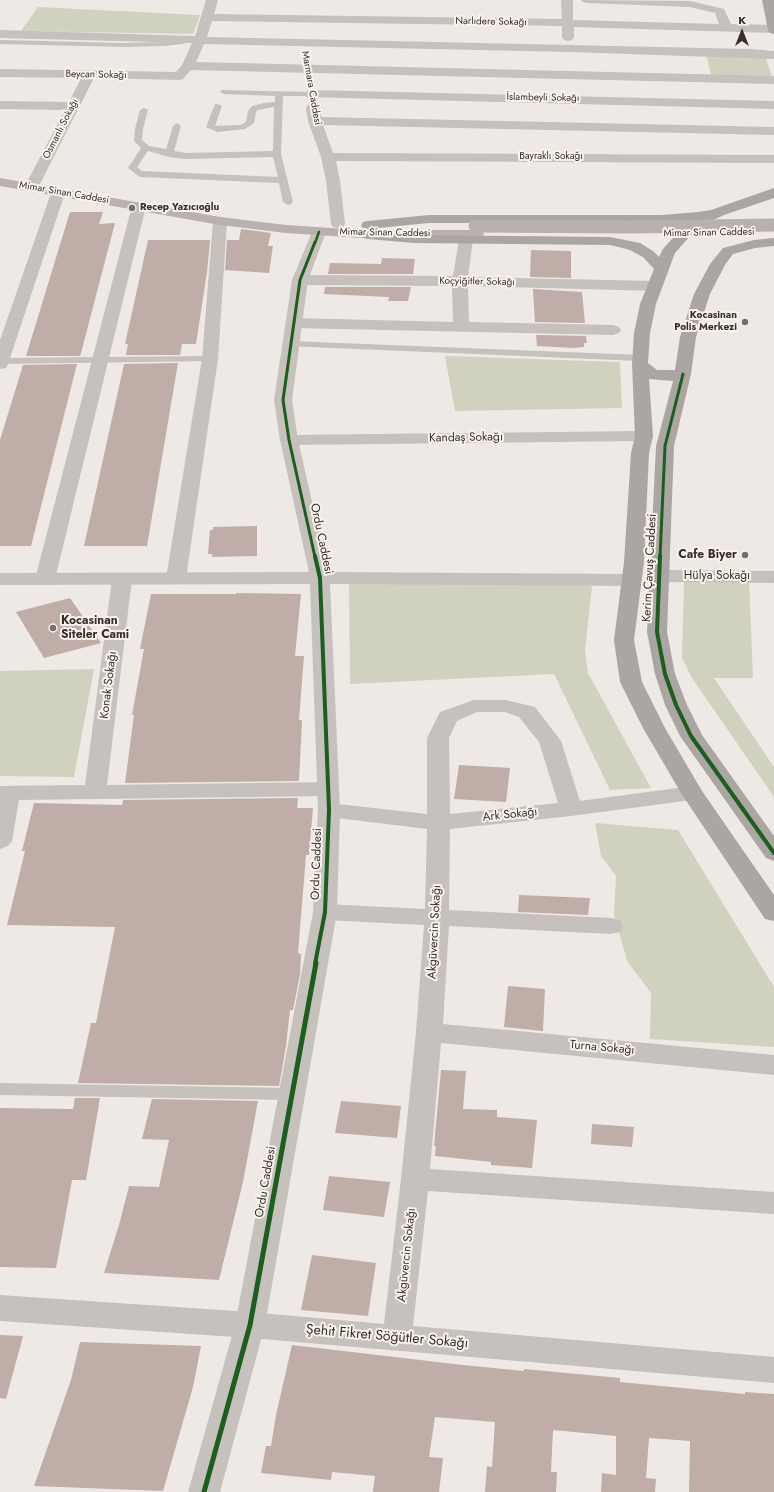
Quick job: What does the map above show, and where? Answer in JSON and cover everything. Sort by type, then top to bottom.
[{"type":"main road","points":[[768,0],[774,30]]},
{"type":"main road","points":[[0,169],[34,182]]},
{"type":"main road","name":"Mimar Sinan Caddesi","points":[[0,176],[132,199],[264,217],[329,228],[365,229]]},
{"type":"main road","name":"Mimar Sinan Caddesi","points":[[0,182],[220,221],[365,229]]},
{"type":"main road","points":[[0,186],[58,193]]},
{"type":"main road","points":[[718,212],[770,196]]},
{"type":"main road","points":[[365,229],[429,220],[662,218],[698,216],[748,206],[774,208]]},
{"type":"main road","name":"Kerim Çavuş Caddesi","points":[[718,212],[693,224],[668,252],[648,304],[642,333],[640,361],[644,436],[640,453],[634,562],[624,640],[631,682],[654,728],[692,793],[774,913]]},
{"type":"main road","name":"Mimar Sinan Caddesi","points":[[472,233],[774,225]]},
{"type":"main road","points":[[365,229],[414,240],[472,233],[610,241],[635,246],[648,254],[661,268]]},
{"type":"main road","name":"Mimar Sinan Caddesi","points":[[472,233],[629,234],[774,232]]},
{"type":"main road","name":"Kerim Çavuş Caddesi","points":[[774,242],[754,244],[728,251],[718,264],[702,294],[688,337],[683,374],[665,446],[657,632],[665,674],[676,705],[691,736],[774,853]]},
{"type":"main road","points":[[640,361],[652,374],[659,376],[683,374]]},
{"type":"street","points":[[212,0],[200,40],[188,66],[774,80]]},
{"type":"street","points":[[567,0],[575,157]]},
{"type":"street","points":[[587,0],[690,4],[711,8],[720,11],[726,27]]},
{"type":"street","name":"Narlıdere Sokağı","points":[[208,17],[293,12],[568,23],[726,27],[774,30]]},
{"type":"street","name":"Marmara Caddesi","points":[[293,12],[310,69],[311,94],[315,121],[328,157],[333,181],[329,228]]},
{"type":"street","points":[[0,34],[742,52],[774,55]]},
{"type":"street","name":"Beycan Sokağı","points":[[0,73],[179,76],[188,66]]},
{"type":"street","name":"Osmanlı Sokağı","points":[[34,182],[89,75]]},
{"type":"street","name":"İslambeyli Sokağı","points":[[311,94],[572,99],[774,105]]},
{"type":"street","points":[[0,105],[73,106]]},
{"type":"street","points":[[315,121],[774,130]]},
{"type":"street","name":"Bayraklı Sokağı","points":[[328,157],[774,159]]},
{"type":"street","points":[[0,362],[58,193]]},
{"type":"street","points":[[45,579],[139,206]]},
{"type":"street","points":[[176,578],[210,359],[220,221]]},
{"type":"street","name":"Ordu Caddesi","points":[[204,1492],[250,1326],[325,912],[328,799],[320,578],[289,440],[283,400],[300,280],[329,228]]},
{"type":"street","points":[[461,325],[460,282],[472,233]]},
{"type":"street","name":"Koçyiğitler Sokağı","points":[[300,280],[655,286]]},
{"type":"street","points":[[292,334],[461,325],[613,330]]},
{"type":"street","name":"Kandaş Sokağı","points":[[289,440],[644,436]]},
{"type":"street","name":"Hülya Sokağı","points":[[660,576],[774,577]]},
{"type":"street","points":[[0,579],[320,578],[631,580]]},
{"type":"street","name":"Konak Sokağı","points":[[95,792],[122,579]]},
{"type":"street","name":"Akgüvercin Sokağı","points":[[397,1338],[415,1179],[429,1032],[437,918],[439,823],[438,738],[448,717],[474,706],[506,706],[527,712],[550,741],[571,809]]},
{"type":"street","name":"Ark Sokağı","points":[[4,793],[95,792],[328,799],[439,823],[571,809],[692,793]]},
{"type":"street","points":[[0,841],[4,793]]},
{"type":"street","points":[[325,912],[611,926]]},
{"type":"street","name":"Turna Sokağı","points":[[429,1032],[774,1065]]},
{"type":"street","points":[[415,1179],[774,1204]]},
{"type":"street","name":"Şehit Fikret Söğütler Sokağı","points":[[0,1308],[250,1326],[774,1370]]},
{"type":"lane","points":[[0,42],[130,45],[164,44],[180,42],[183,39]]},
{"type":"lane","points":[[224,92],[311,94]]},
{"type":"lane","points":[[279,93],[277,154],[288,202]]},
{"type":"lane","points":[[218,106],[210,127],[217,129],[242,127],[250,123],[252,112],[255,108],[279,104]]},
{"type":"lane","points":[[144,110],[139,129],[138,141],[146,148],[169,154],[213,156],[277,154]]},
{"type":"lane","points":[[169,154],[177,126]]},
{"type":"lane","points":[[146,148],[132,168],[140,174],[282,180]]},
{"type":"lane","points":[[292,334],[640,361]]},
{"type":"lane","points":[[0,362],[210,359]]},
{"type":"lane","points":[[0,1089],[292,1094]]},
{"type":"green space","points":[[38,7],[200,15],[193,34],[21,31]]},
{"type":"green space","points":[[706,54],[765,56],[772,77],[711,75]]},
{"type":"green space","points":[[445,356],[620,362],[622,408],[455,411]]},
{"type":"green space","points":[[684,580],[749,582],[753,678],[714,678],[774,767],[774,797],[692,678],[682,658]]},
{"type":"green space","points":[[556,582],[592,586],[585,650],[588,673],[651,788],[610,790],[554,674],[350,684],[349,584]]},
{"type":"green space","points":[[94,669],[74,777],[0,776],[0,671]]},
{"type":"green space","points":[[595,823],[678,830],[774,987],[774,1047],[650,1039],[651,993],[627,961],[614,915],[616,876],[601,856]]},
{"type":"building","points":[[70,212],[103,212],[99,224],[115,223],[81,353],[80,356],[26,356]]},
{"type":"building","points":[[241,229],[271,233],[268,246],[273,246],[269,273],[225,270],[227,240],[239,240]]},
{"type":"building","points":[[148,240],[210,240],[207,272],[196,344],[182,344],[180,355],[126,355],[128,344],[125,344]]},
{"type":"building","points":[[531,250],[571,251],[571,278],[530,277]]},
{"type":"building","points":[[382,258],[415,259],[413,274],[328,274],[330,263],[381,264]]},
{"type":"building","points":[[325,287],[411,287],[408,301],[388,301],[389,297],[324,294]]},
{"type":"building","points":[[533,289],[582,292],[585,323],[535,322]]},
{"type":"building","points":[[536,335],[586,336],[587,343],[584,343],[584,347],[574,348],[537,346]]},
{"type":"building","points":[[178,363],[147,546],[84,546],[124,364]]},
{"type":"building","points":[[77,364],[31,546],[0,546],[0,440],[23,365]]},
{"type":"building","points":[[257,526],[257,556],[212,557],[212,554],[208,554],[210,530],[213,530],[213,527]]},
{"type":"building","points":[[151,594],[301,594],[295,656],[304,656],[299,720],[302,720],[299,781],[125,783],[134,715],[132,715],[144,649],[140,649]]},
{"type":"building","name":"Kocasinan Siteler Cami","points":[[70,598],[101,643],[44,658],[16,612]]},
{"type":"building","points":[[459,765],[510,768],[506,802],[454,799]]},
{"type":"building","points":[[298,798],[297,808],[313,808],[309,855],[306,855],[298,953],[301,954],[300,974],[293,1010],[290,1010],[279,1086],[78,1083],[91,1023],[96,1023],[115,927],[7,925],[25,851],[22,851],[34,803],[122,805],[123,800]]},
{"type":"building","points":[[519,895],[590,898],[588,915],[518,912]]},
{"type":"building","points":[[508,986],[545,989],[543,1031],[504,1027]]},
{"type":"building","points":[[441,1070],[466,1071],[463,1109],[497,1110],[497,1117],[537,1120],[532,1168],[491,1165],[491,1162],[435,1156],[436,1146],[434,1146]]},
{"type":"building","points":[[75,1098],[100,1098],[86,1180],[72,1180],[56,1268],[0,1267],[0,1108],[73,1109]]},
{"type":"building","points":[[152,1099],[258,1101],[243,1182],[219,1280],[104,1273],[129,1186],[159,1187],[169,1140],[142,1139]]},
{"type":"building","points":[[341,1101],[401,1106],[397,1138],[335,1133]]},
{"type":"building","points":[[592,1124],[634,1127],[632,1147],[591,1144]]},
{"type":"building","points":[[329,1176],[390,1182],[384,1217],[323,1210]]},
{"type":"building","points":[[312,1255],[376,1263],[368,1316],[301,1310]]},
{"type":"building","points":[[0,1335],[23,1336],[6,1399],[0,1398]]},
{"type":"building","points":[[80,1342],[201,1346],[193,1387],[163,1491],[34,1486],[71,1380]]},
{"type":"building","points":[[292,1345],[463,1365],[620,1378],[620,1382],[745,1394],[745,1392],[774,1394],[774,1492],[689,1492],[690,1441],[649,1438],[646,1478],[656,1479],[655,1492],[601,1492],[602,1473],[616,1475],[616,1436],[553,1430],[551,1472],[557,1472],[556,1492],[485,1492],[487,1466],[492,1467],[495,1422],[435,1417],[429,1457],[443,1458],[439,1492],[373,1492],[375,1476],[332,1472],[331,1480],[261,1473],[266,1446],[271,1446],[276,1415]]},
{"type":"cycle path","points":[[204,1492],[250,1325],[325,912],[329,810],[320,578],[289,440],[283,400],[300,280],[319,232]]},
{"type":"cycle path","points":[[683,374],[665,446],[657,632],[665,674],[676,705],[691,736],[774,853]]},
{"type":"place","name":"Recep Yazıcıoğlu","points":[[132,208]]},
{"type":"place","name":"Kocasinan Polis Merkezi","points":[[745,322]]},
{"type":"place","name":"Cafe Biyer","points":[[745,555]]},
{"type":"place","name":"Kocasinan Siteler Cami","points":[[53,628]]}]
